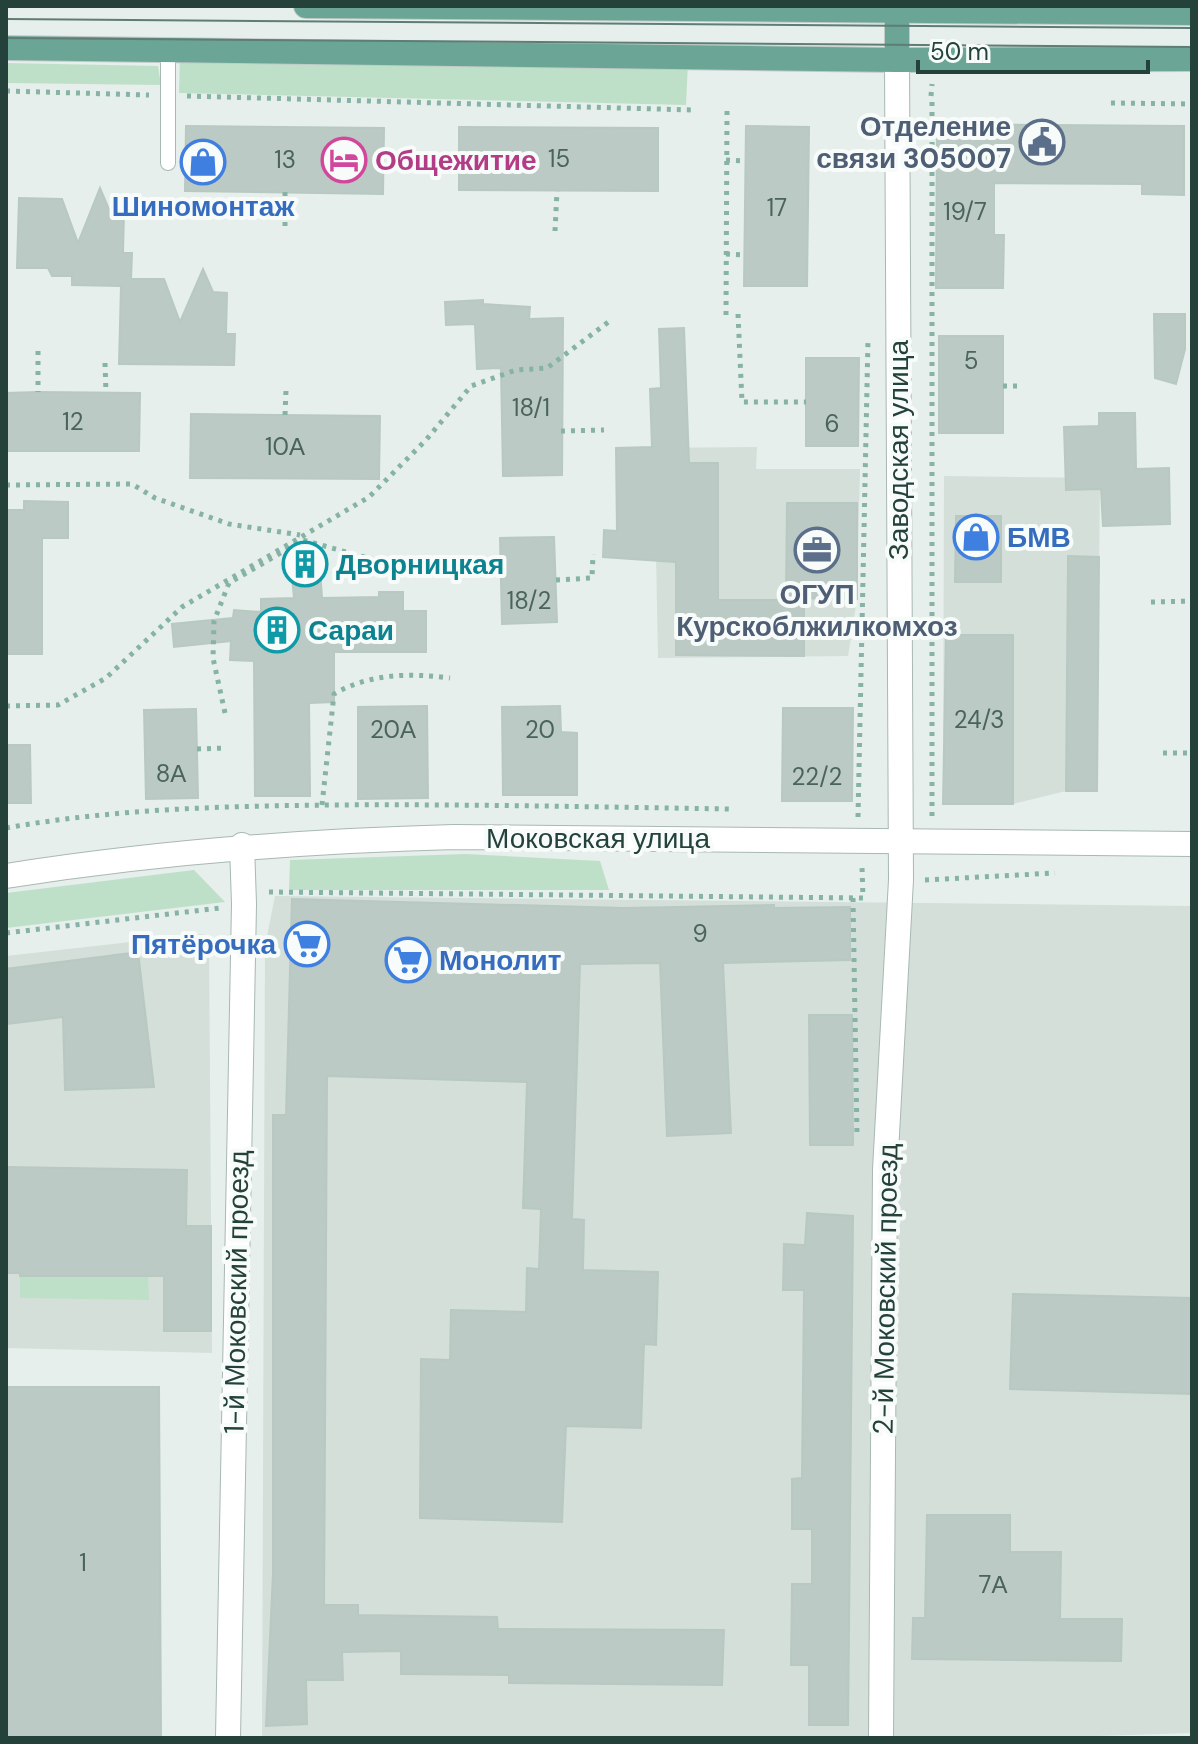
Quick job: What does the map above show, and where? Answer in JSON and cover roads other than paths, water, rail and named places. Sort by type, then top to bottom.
[{"type":"main road","points":[[306,6],[1192,13]]},
{"type":"main road","points":[[897,9],[897,60]]},
{"type":"main road","points":[[6,48],[897,60],[1192,59]]},
{"type":"street","name":"Заводская улица","points":[[897,60],[900,841]]},
{"type":"street","name":"Моковская улица","points":[[6,876],[242,845],[454,837],[1192,844]]},
{"type":"street","name":"2-й Моковский проезд","points":[[881,1738],[885,1170],[901,880],[900,841]]},
{"type":"street","name":"1-й Моковский проезд","points":[[228,1738],[244,898],[242,845]]},
{"type":"lane","points":[[168,50],[168,163]]},
{"type":"tram line","points":[[6,19],[1192,28]]},
{"type":"tram line","points":[[6,38],[1192,47]]},
{"type":"place","name":"Отделение связи 305007","points":[[1042,142]]},
{"type":"place","name":"Общежитие","points":[[344,160]]},
{"type":"place","name":"Шиномонтаж","points":[[203,162]]},
{"type":"place","name":"БМВ","points":[[976,537]]},
{"type":"place","name":"ОГУП Курскоблжилкомхоз","points":[[817,550]]},
{"type":"place","name":"Дворницкая","points":[[305,564]]},
{"type":"place","name":"Сараи","points":[[277,630]]},
{"type":"place","name":"Пятёрочка","points":[[307,944]]},
{"type":"place","name":"Монолит","points":[[408,960]]}]
